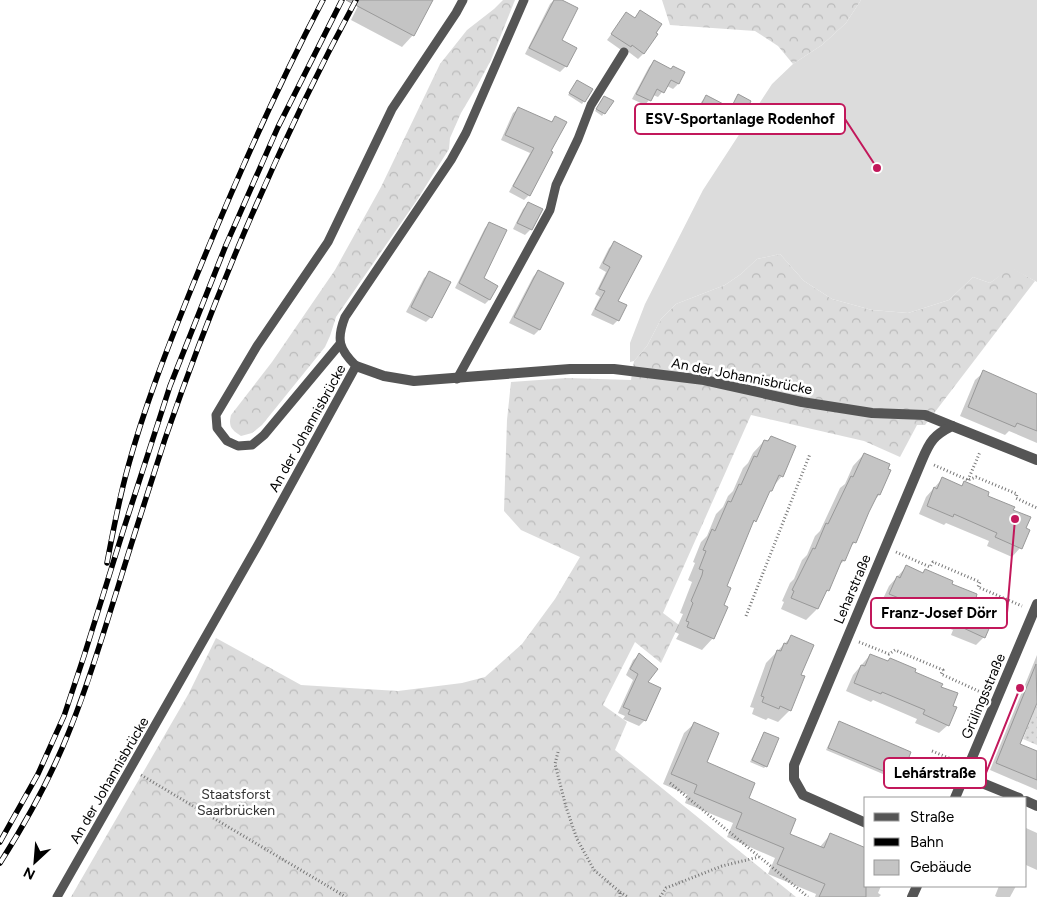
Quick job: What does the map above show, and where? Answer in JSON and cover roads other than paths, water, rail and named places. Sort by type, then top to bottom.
[{"type":"street","name":"An der Johannisbrücke","points":[[356,366],[384,376],[414,381],[570,369],[614,369],[704,380],[802,402],[872,413],[926,415],[952,426]]},
{"type":"street","points":[[952,426],[1037,460]]},
{"type":"street","name":"Leharstraße","points":[[864,821],[803,795],[794,779],[794,766],[930,442],[939,432],[952,426]]},
{"type":"street","name":"Grülingsstraße","points":[[955,797],[1036,608]]},
{"type":"street","points":[[966,771],[1017,797]]},
{"type":"lane","points":[[340,344],[264,434],[252,445],[238,446],[227,441],[217,428],[216,415],[231,388],[257,346],[328,242],[392,109],[456,13],[462,0]]},
{"type":"lane","points":[[356,366],[346,356],[340,344],[340,330],[345,317],[451,160],[466,133],[524,0]]},
{"type":"lane","points":[[457,379],[550,210],[556,185],[578,139],[591,105],[624,52]]},
{"type":"lane","name":"An der Johannisbrücke","points":[[58,897],[131,770],[356,366]]},
{"type":"railway","points":[[107,563],[128,467],[164,357],[236,181],[323,0]]},
{"type":"railway","points":[[0,842],[38,774],[64,716],[170,386],[226,245],[278,127],[342,0]]},
{"type":"railway","points":[[0,863],[45,784],[75,716],[165,439],[228,271],[301,107],[356,0]]},
{"type":"place","name":"ESV-Sportanlage Rodenhof","points":[[877,168]]},
{"type":"place","name":"Franz-Josef Dörr","points":[[1015,519]]},
{"type":"place","name":"Lehárstraße","points":[[1020,688]]},
{"type":"park label","name":"Staatsforst Saarbrücken","points":[[236,802]]}]
